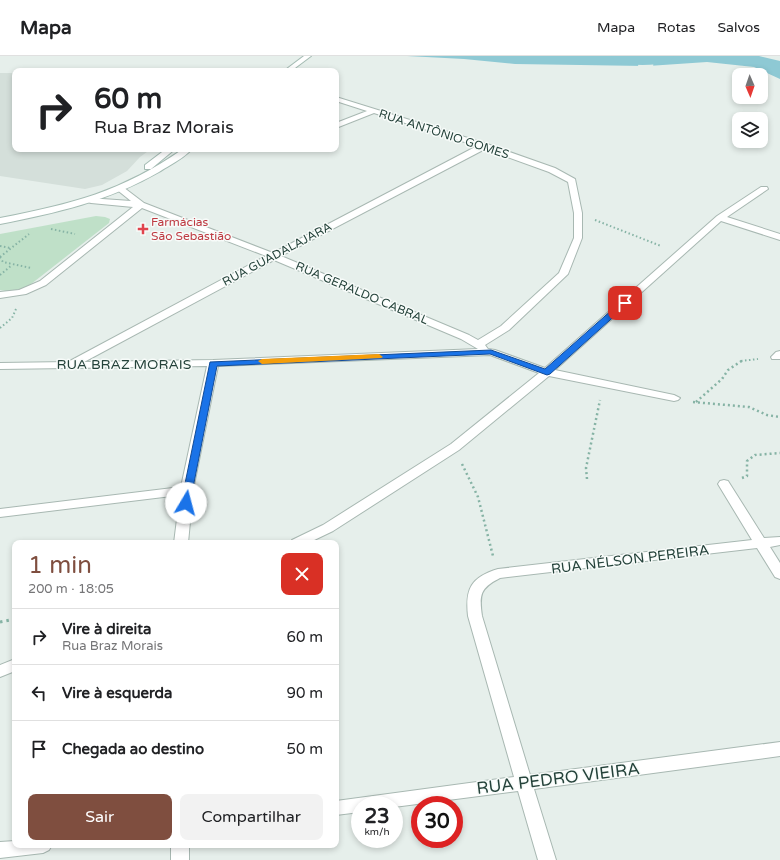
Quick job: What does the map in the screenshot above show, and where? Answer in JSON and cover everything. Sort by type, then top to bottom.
[{"type":"street","points":[[292,68],[308,56]]},
{"type":"street","name":"RUA ANTÔNIO GOMES","points":[[339,100],[484,146],[552,170],[572,181],[578,213]]},
{"type":"street","points":[[339,125],[373,111]]},
{"type":"street","name":"RUA GUADALAJARA","points":[[72,364],[484,146]]},
{"type":"street","points":[[141,178],[146,169],[167,152]]},
{"type":"street","points":[[0,221],[56,210],[91,200],[120,189],[171,162],[184,152]]},
{"type":"street","name":"RUA GERALDO CABRAL","points":[[120,189],[141,205]]},
{"type":"street","points":[[303,540],[328,528],[454,447],[547,372],[720,218],[764,189]]},
{"type":"street","name":"RUA GERALDO CABRAL","points":[[91,200],[141,205],[274,256],[465,337],[491,352]]},
{"type":"street","points":[[0,294],[18,294],[37,287],[141,205]]},
{"type":"street","points":[[477,345],[505,328],[563,274],[578,238],[578,213]]},
{"type":"street","points":[[720,218],[780,237]]},
{"type":"street","name":"RUA BRAZ MORAIS","points":[[0,366],[72,364],[213,364],[491,352],[547,372],[674,398]]},
{"type":"street","points":[[181,540],[187,490],[213,364]]},
{"type":"street","points":[[724,484],[780,574]]},
{"type":"street","points":[[0,513],[187,490]]},
{"type":"street","name":"RUA NÉLSON PEREIRA","points":[[525,782],[475,616],[473,602],[475,590],[481,581],[498,574],[780,541]]},
{"type":"street","points":[[0,671],[12,666]]},
{"type":"street","name":"RUA PEDRO VIEIRA","points":[[339,808],[780,749]]},
{"type":"street","points":[[525,782],[547,860]]},
{"type":"street","points":[[0,850],[17,848]]},
{"type":"street","points":[[180,848],[180,860]]},
{"type":"path","points":[[578,213],[620,231],[681,253]]},
{"type":"path","points":[[47,228],[99,238]]},
{"type":"path","points":[[0,275],[12,265],[3,262],[0,257],[33,231]]},
{"type":"path","points":[[0,246],[10,248]]},
{"type":"path","points":[[0,328],[5,324]]},
{"type":"path","points":[[696,402],[722,379],[728,370],[743,360],[778,356]]},
{"type":"path","points":[[587,479],[586,468],[603,383]]},
{"type":"path","points":[[674,398],[696,402],[748,407],[767,415],[780,417]]},
{"type":"path","points":[[454,447],[478,497],[498,574]]},
{"type":"path","points":[[724,484],[747,476],[747,461],[755,454],[780,452]]},
{"type":"path","points":[[0,622],[12,620]]},
{"type":"shaded area","points":[[0,73],[12,73],[12,152],[147,152],[127,171],[102,185],[85,189],[0,176]]},
{"type":"green space","points":[[96,216],[110,219],[109,223],[26,288],[12,292],[0,290],[0,234]]},
{"type":"water","points":[[407,56],[646,56],[645,66],[515,64],[464,59]]},
{"type":"water","points":[[649,56],[759,56],[780,61],[780,79],[768,73],[768,68],[707,62],[648,66]]},
{"type":"pier","points":[[639,56],[654,56],[653,68],[638,67]]},
{"type":"waterway","points":[[624,56],[661,56]]},
{"type":"slow traffic","points":[[262,361],[379,357]]},
{"type":"place","name":"Farmácias São Sebastião","points":[[143,229]]},
{"type":"route","points":[[186,503],[187,490],[213,364],[491,352],[547,372],[625,303]]}]
